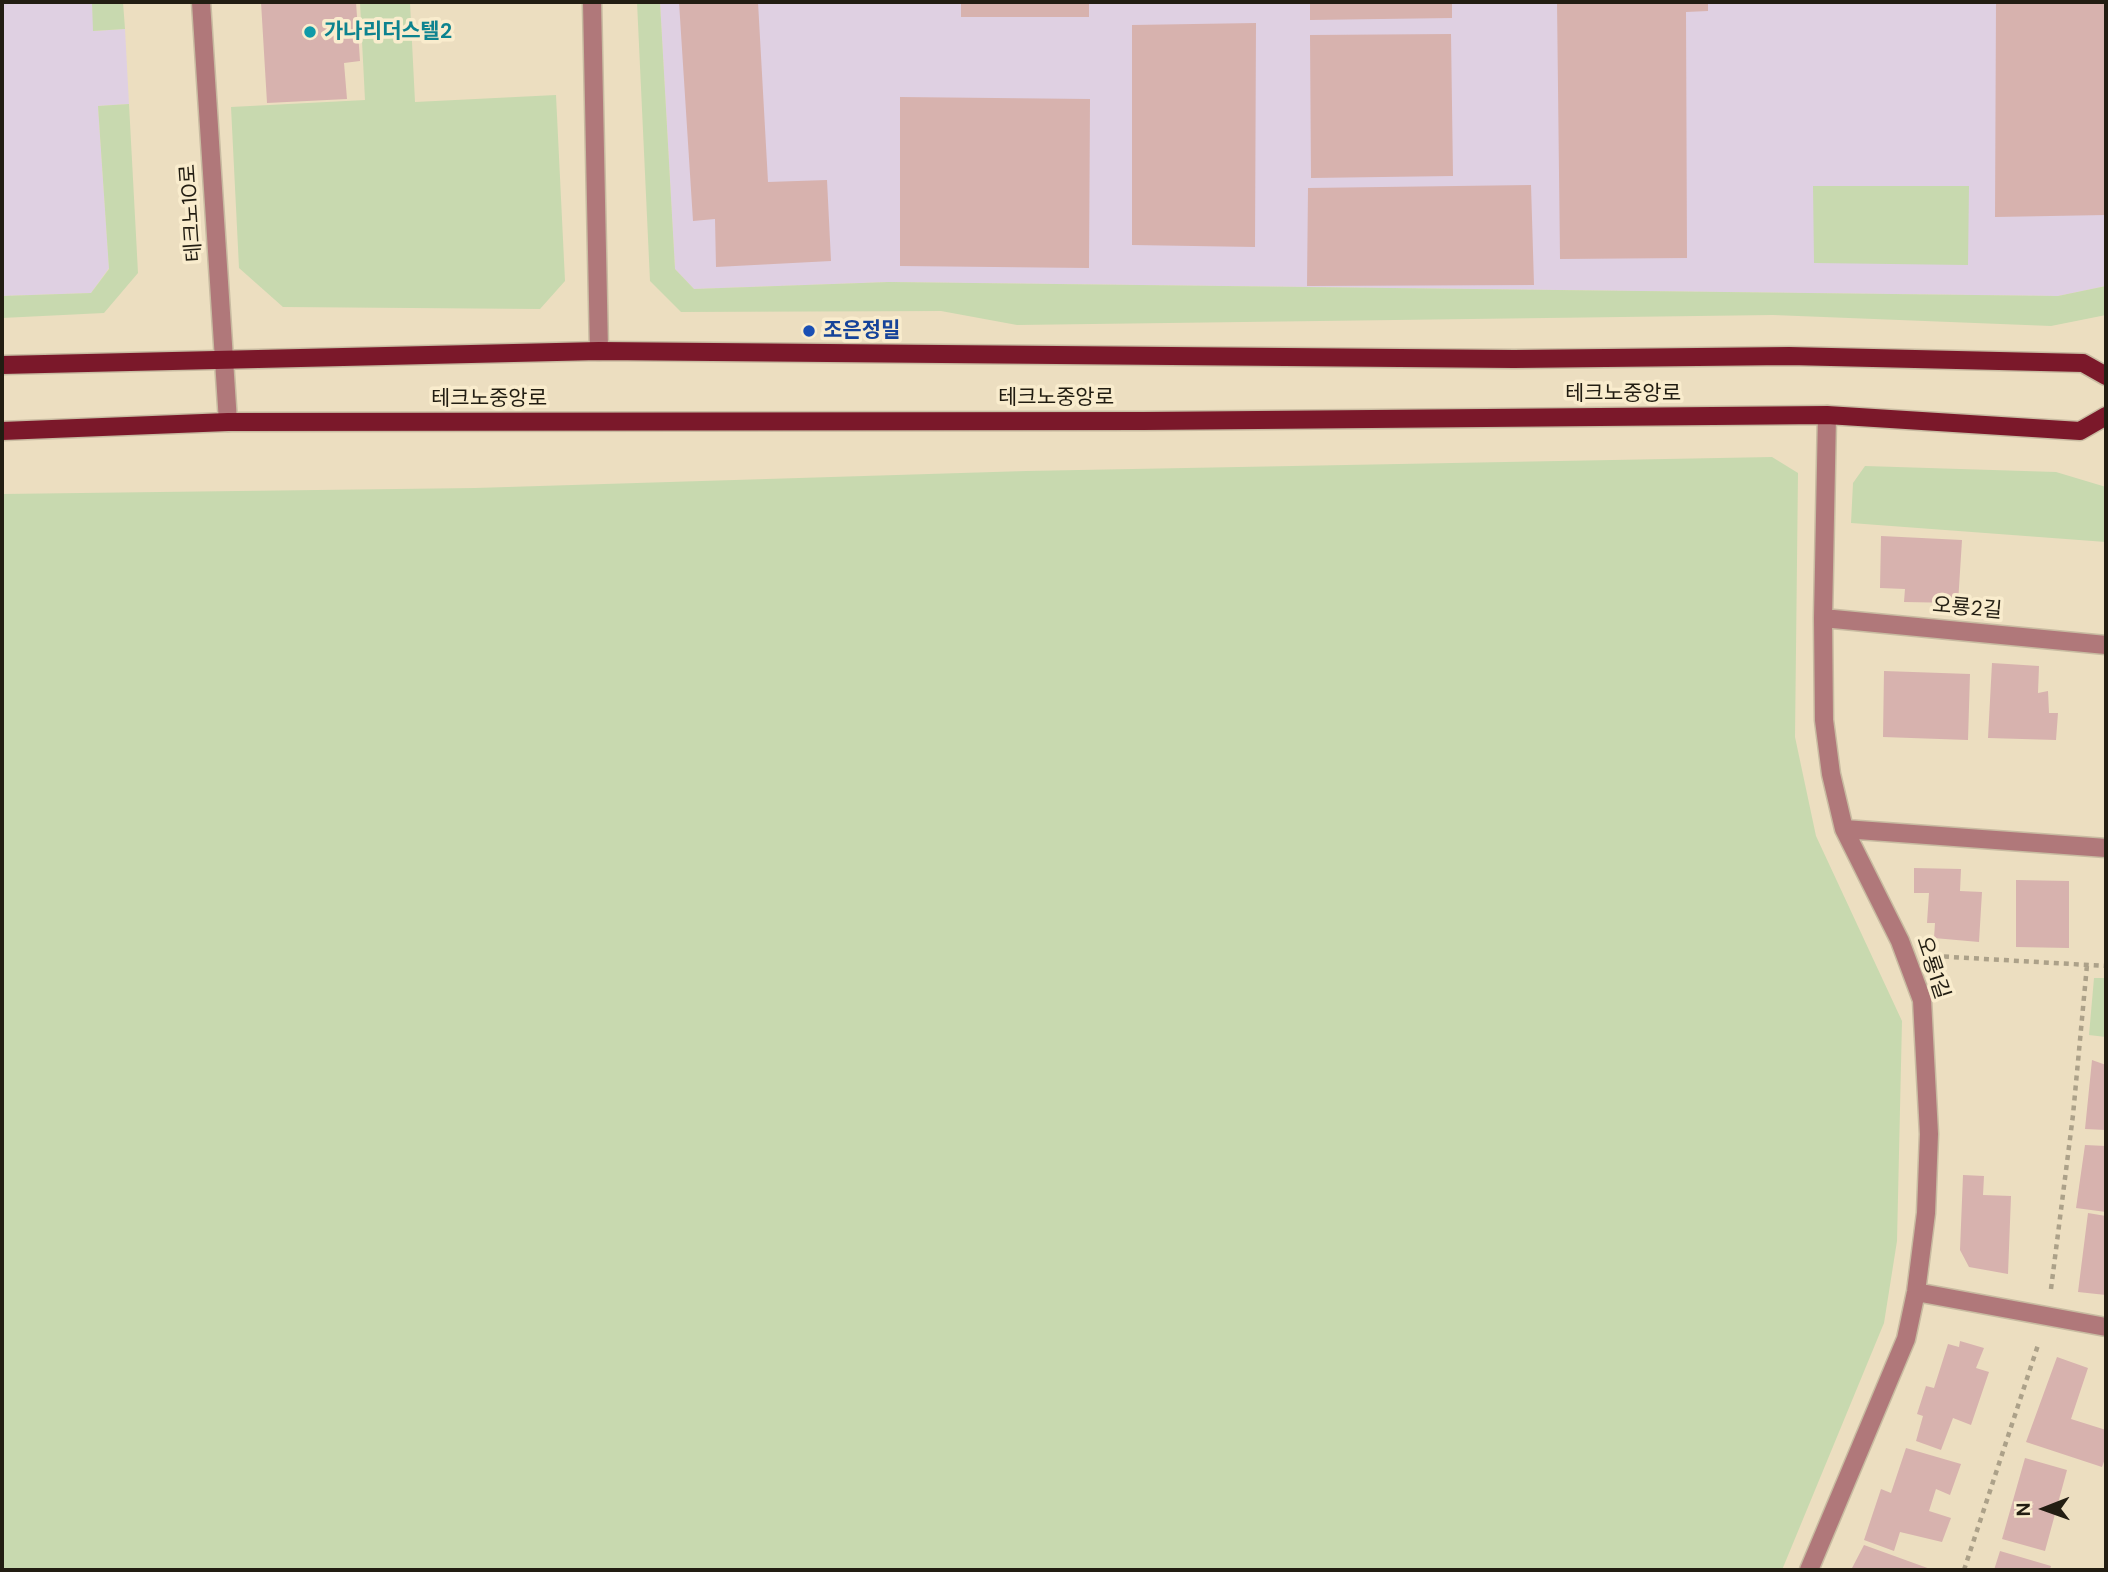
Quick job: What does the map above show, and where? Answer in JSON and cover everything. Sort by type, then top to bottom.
[{"type":"main road","name":"테크노중앙로","points":[[2,365],[599,351],[1500,359],[1789,356],[2082,363],[2106,376]]},
{"type":"main road","name":"테크노중앙로","points":[[2,431],[228,422],[1144,421],[1827,415],[2080,431],[2106,416]]},
{"type":"street","name":"테크노10로","points":[[201,2],[228,422]]},
{"type":"street","points":[[592,2],[599,351]]},
{"type":"street","name":"오룡1길","points":[[1809,1570],[1895,1370],[1916,1292],[1926,1213],[1927,1061],[1922,1000],[1905,955],[1844,829],[1831,774],[1824,720],[1822,618],[1827,415]]},
{"type":"street","name":"오룡2길","points":[[1822,618],[2106,645]]},
{"type":"street","points":[[1844,829],[2106,848]]},
{"type":"street","points":[[1916,1292],[2106,1327]]},
{"type":"path","points":[[1905,955],[2106,966]]},
{"type":"path","points":[[1964,1570],[2047,1316],[2073,1115],[2087,965]]},
{"type":"shaded area","points":[[2,2],[92,2],[94,31],[125,29],[129,104],[98,106],[109,268],[91,293],[2,296]]},
{"type":"shaded area","points":[[660,2],[2106,2],[2106,286],[2058,296],[889,282],[694,289],[675,269]]},
{"type":"green space","points":[[92,2],[123,2],[125,29],[93,31]]},
{"type":"green space","points":[[360,2],[410,2],[415,102],[556,95],[565,281],[540,309],[283,307],[239,268],[231,107],[365,100]]},
{"type":"green space","points":[[637,2],[660,2],[675,269],[694,289],[889,282],[2058,296],[2106,286],[2106,315],[2051,326],[1773,315],[1017,325],[941,311],[681,312],[650,281]]},
{"type":"green space","points":[[129,104],[138,273],[104,313],[2,318],[2,296],[91,293],[109,269],[98,106]]},
{"type":"green space","points":[[1813,186],[1969,186],[1968,265],[1814,263]]},
{"type":"green space","points":[[1772,457],[1798,473],[1795,737],[1816,836],[1902,1021],[1897,1241],[1884,1323],[1782,1570],[2,1570],[2,494],[475,488],[1026,471]]},
{"type":"green space","points":[[1865,466],[2056,472],[2106,487],[2106,542],[1851,523],[1853,483]]},
{"type":"green space","points":[[2094,978],[2106,978],[2106,1037],[2089,1035]]},
{"type":"building","name":"가나리더스텔2","points":[[261,2],[356,2],[360,61],[344,63],[347,99],[267,103]]},
{"type":"building","points":[[679,2],[758,2],[768,182],[827,180],[831,261],[716,267],[715,219],[693,221]]},
{"type":"building","points":[[961,2],[1089,2],[1089,17],[961,17]]},
{"type":"building","points":[[1310,2],[1452,2],[1452,18],[1310,20]]},
{"type":"building","points":[[1557,2],[1708,2],[1708,11],[1686,12],[1687,258],[1560,259]]},
{"type":"building","points":[[1996,2],[2106,2],[2106,215],[1995,217]]},
{"type":"building","points":[[1256,23],[1255,247],[1132,245],[1132,25]]},
{"type":"building","points":[[1451,34],[1453,176],[1311,178],[1310,35]]},
{"type":"building","points":[[900,97],[1090,99],[1089,268],[900,266]]},
{"type":"building","points":[[1531,185],[1534,285],[1307,286],[1308,188]]},
{"type":"building","points":[[1881,536],[1962,540],[1958,603],[1904,602],[1905,589],[1880,588]]},
{"type":"building","points":[[1992,663],[2039,666],[2038,693],[2048,691],[2049,713],[2058,713],[2056,740],[1988,738]]},
{"type":"building","points":[[1884,671],[1970,674],[1968,740],[1883,737]]},
{"type":"building","points":[[1914,868],[1961,869],[1960,891],[1982,892],[1979,942],[1934,938],[1935,923],[1927,923],[1929,893],[1914,893]]},
{"type":"building","points":[[2016,880],[2069,881],[2069,948],[2016,947]]},
{"type":"building","points":[[2092,1060],[2106,1065],[2106,1130],[2085,1129]]},
{"type":"building","points":[[2085,1145],[2106,1146],[2106,1212],[2076,1208]]},
{"type":"building","points":[[1963,1175],[1984,1176],[1983,1195],[2011,1196],[2008,1274],[1969,1267],[1960,1250]]},
{"type":"building","points":[[2088,1213],[2106,1216],[2106,1295],[2078,1292]]},
{"type":"building","points":[[1960,1341],[1984,1348],[1976,1368],[1989,1372],[1971,1425],[1953,1418],[1941,1450],[1916,1441],[1923,1416],[1917,1414],[1926,1386],[1934,1388],[1948,1344],[1959,1347]]},
{"type":"building","points":[[2057,1357],[2088,1368],[2071,1419],[2106,1430],[2106,1456],[2102,1467],[2026,1442]]},
{"type":"building","points":[[1906,1448],[1961,1464],[1950,1495],[1936,1489],[1929,1511],[1951,1518],[1942,1542],[1900,1532],[1894,1551],[1864,1540],[1881,1489],[1891,1493]]},
{"type":"building","points":[[2025,1458],[2067,1470],[2045,1551],[2002,1539]]},
{"type":"building","points":[[1864,1545],[1933,1570],[1851,1570]]},
{"type":"building","points":[[2000,1551],[2051,1566],[2050,1570],[1994,1570]]},
{"type":"place","name":"가나리더스텔2","points":[[310,32]]},
{"type":"place","name":"조은정밀","points":[[809,331]]}]
